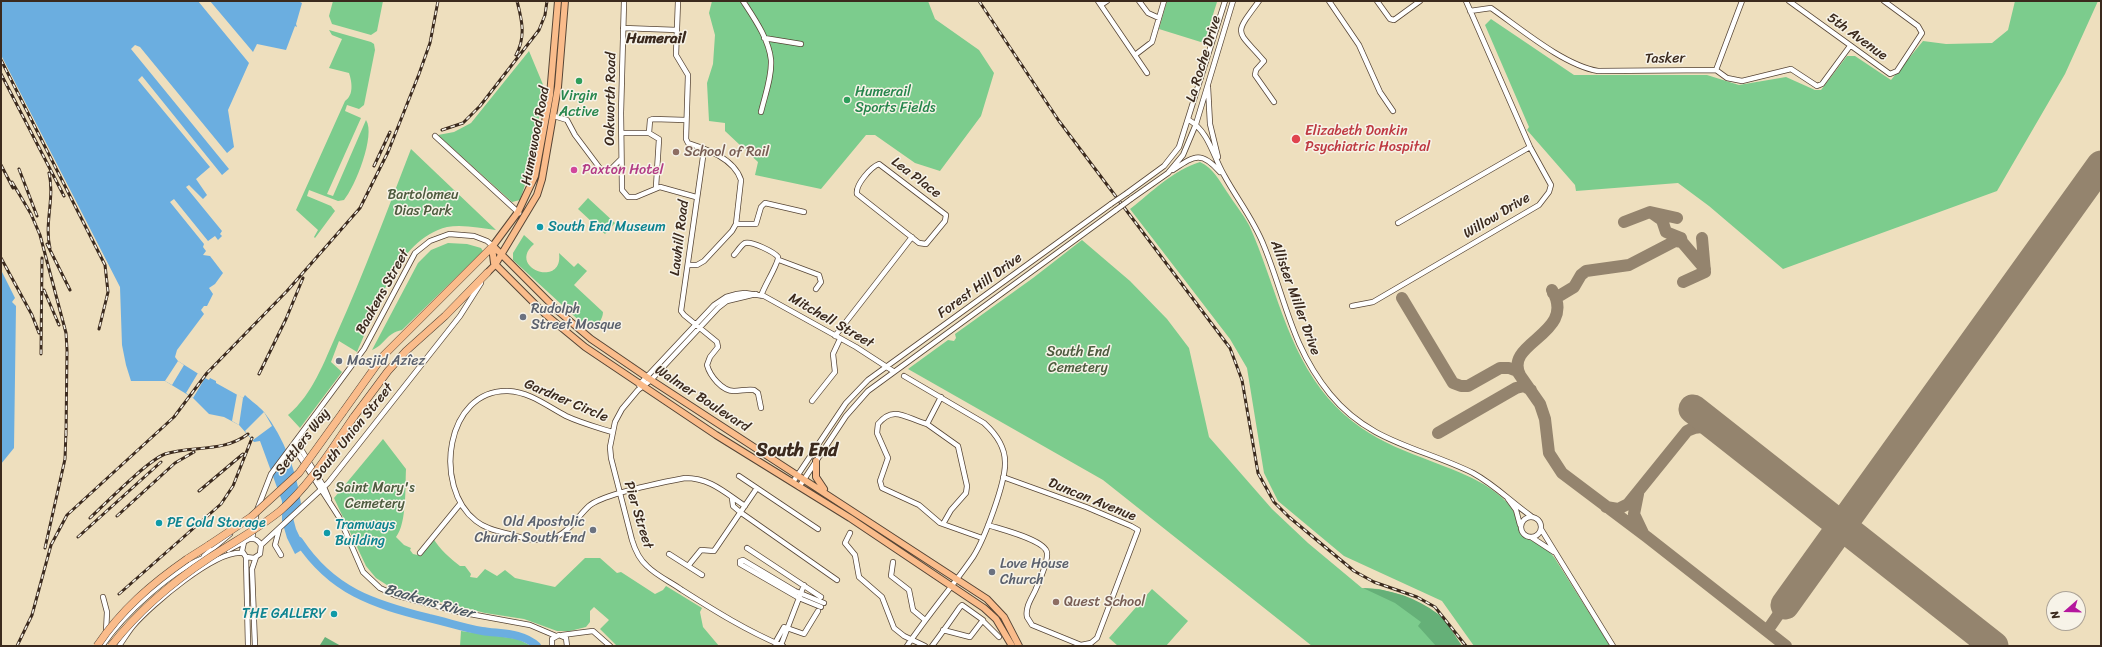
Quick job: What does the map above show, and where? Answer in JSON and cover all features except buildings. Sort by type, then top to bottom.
[{"type":"highway","name":"Settlers Way","points":[[97,646],[119,615],[148,588],[251,517],[276,496],[307,463],[374,368],[388,351],[493,246]]},
{"type":"highway","name":"Settlers Way","points":[[106,645],[138,613],[169,586],[269,519],[292,500],[319,467],[384,375],[406,350],[445,316],[487,273]]},
{"type":"main road","name":"Humewood Road","points":[[495,265],[521,214],[539,160],[552,77],[558,1]]},
{"type":"main road","name":"Humewood Road","points":[[493,246],[537,195],[542,180],[554,116],[566,1]]},
{"type":"main road","name":"Walmer Boulevard","points":[[493,246],[575,326],[649,378],[987,598],[1012,630],[1019,646]]},
{"type":"main road","points":[[493,246],[495,265]]},
{"type":"main road","name":"Walmer Boulevard","points":[[495,265],[575,339],[640,387],[793,482],[952,585],[984,608],[996,619],[1012,646]]},
{"type":"main road","name":"South Union Street","points":[[487,273],[495,265]]},
{"type":"main road","points":[[816,461],[816,477],[828,494]]},
{"type":"street","name":"Oakworth Road","points":[[624,1],[621,113],[623,133],[621,159],[622,190],[626,195],[636,197],[656,187]]},
{"type":"street","points":[[678,1],[676,55],[688,75],[686,141],[699,146],[704,150],[716,153],[740,178],[736,224],[728,236],[704,261],[697,265],[688,265]]},
{"type":"street","points":[[743,1],[764,38],[771,61],[761,112]]},
{"type":"street","points":[[1107,1],[1100,3],[1147,73]]},
{"type":"street","points":[[1139,1],[1148,13],[1159,18]]},
{"type":"street","points":[[1135,55],[1152,42],[1164,1]]},
{"type":"street","name":"La Roche Drive","points":[[1189,120],[1225,1]]},
{"type":"street","name":"La Roche Drive","points":[[1196,124],[1233,1]]},
{"type":"street","points":[[1259,1],[1243,23],[1240,30],[1245,40],[1264,61],[1255,72],[1256,80],[1274,102]]},
{"type":"street","points":[[1329,1],[1359,45],[1380,92],[1392,111]]},
{"type":"street","points":[[1378,1],[1390,19],[1394,20],[1420,1]]},
{"type":"street","name":"Willow Drive","points":[[1352,306],[1373,302],[1539,205],[1549,192],[1551,185],[1530,147],[1466,1]]},
{"type":"street","points":[[1716,70],[1742,1]]},
{"type":"street","name":"5th Avenue","points":[[1789,1],[1890,74],[1897,71],[1922,35],[1922,30],[1884,1]]},
{"type":"street","name":"Tasker","points":[[1470,11],[1490,8],[1562,57],[1590,70],[1716,70],[1727,78],[1742,81],[1791,70],[1817,86],[1822,84],[1850,46]]},
{"type":"street","points":[[624,28],[677,30]]},
{"type":"street","points":[[764,38],[801,44]]},
{"type":"street","points":[[1208,82],[1210,124],[1223,174]]},
{"type":"street","points":[[554,116],[567,120],[575,135],[602,171],[609,171],[621,159]]},
{"type":"street","points":[[649,133],[650,120],[686,120]]},
{"type":"street","name":"Allister Miller Drive","points":[[1189,120],[1196,124],[1205,136],[1223,174],[1256,226],[1302,353],[1317,378],[1331,395],[1354,418],[1378,434],[1394,443],[1458,466],[1481,478],[1531,516]]},
{"type":"street","name":"Forest Hill Drive","points":[[793,482],[856,390],[1127,193],[1171,159],[1179,147],[1189,120]]},
{"type":"street","name":"Forest Hill Drive","points":[[799,487],[854,405],[893,372],[1168,173],[1182,155],[1196,124]]},
{"type":"street","points":[[623,133],[649,133],[657,137],[660,142],[656,187],[696,197]]},
{"type":"street","points":[[435,136],[521,214]]},
{"type":"street","points":[[1398,223],[1530,147]]},
{"type":"street","name":"Lawhill Road","points":[[695,324],[681,311],[696,197],[704,150]]},
{"type":"street","points":[[1168,173],[1191,158],[1199,157],[1209,160],[1223,174]]},
{"type":"street","name":"Lea Place","points":[[876,166],[884,166],[946,214],[945,221],[926,244],[922,244],[912,237],[857,194],[858,186],[876,166]]},
{"type":"street","points":[[736,224],[756,224],[761,207],[765,203],[804,212]]},
{"type":"street","name":"Baakens Street","points":[[252,538],[257,510],[271,474],[292,448],[364,349],[415,253],[430,241],[450,234],[474,236],[487,241],[493,246]]},
{"type":"street","points":[[812,401],[835,372],[833,354],[837,337],[912,237]]},
{"type":"street","points":[[734,255],[743,244],[749,243],[771,252],[779,260],[818,275],[821,282],[816,289]]},
{"type":"street","points":[[649,378],[722,304],[740,297],[758,295],[779,260]]},
{"type":"street","name":"South Union Street","points":[[261,545],[268,537],[302,509],[323,489],[460,316],[487,273]]},
{"type":"street","name":"Mitchell Street","points":[[649,378],[714,304],[726,297],[744,292],[772,300],[837,337],[893,372]]},
{"type":"street","points":[[695,324],[716,339],[718,344],[707,362],[708,368],[715,379],[723,387],[732,391],[754,390],[758,393],[761,408]]},
{"type":"street","points":[[904,376],[974,417],[992,430],[1003,452],[1005,462],[1003,477],[988,525],[972,558],[907,646]]},
{"type":"street","name":"Pier Street","points":[[649,378],[622,409],[612,432],[610,447],[611,458],[620,494],[634,546],[639,558],[647,566],[719,613],[748,630],[782,645]]},
{"type":"street","name":"Gardner Circle","points":[[612,432],[579,422],[522,393],[503,391],[490,395],[466,410],[453,436],[450,472],[456,495],[460,504],[475,520],[485,527],[534,540],[543,540],[564,534],[594,502],[685,478],[698,478],[707,481],[744,506]]},
{"type":"street","points":[[927,424],[941,397]]},
{"type":"street","points":[[943,524],[951,510],[966,493],[967,482],[958,446],[927,424],[914,421],[896,412],[890,414],[880,421],[877,427],[877,433],[888,458],[880,481],[884,490],[919,505],[933,518],[943,524],[982,538]]},
{"type":"street","points":[[296,441],[330,502],[363,572],[380,588],[395,595],[422,603],[472,615],[522,623],[556,636],[579,634],[588,631],[596,632],[610,646]]},
{"type":"street","points":[[292,448],[323,489]]},
{"type":"street","points":[[739,476],[818,529]]},
{"type":"street","name":"Duncan Avenue","points":[[1003,477],[1138,530],[1098,638],[1091,643],[1081,646]]},
{"type":"street","points":[[688,566],[701,550],[714,551],[738,510],[744,506],[757,488]]},
{"type":"street","name":"Allister Miller Drive","points":[[1501,492],[1516,510],[1520,525]]},
{"type":"street","points":[[732,498],[733,506],[738,510],[837,580]]},
{"type":"street","points":[[420,553],[460,504]]},
{"type":"street","points":[[106,645],[142,601],[200,558],[257,510]]},
{"type":"street","points":[[1556,553],[1531,537],[1523,534],[1520,525],[1524,519],[1531,516],[1538,520],[1541,529],[1556,553],[1613,646]]},
{"type":"street","points":[[988,525],[1042,544],[1047,552],[1047,558],[1028,606],[1026,614],[1028,620],[1032,625],[1081,646]]},
{"type":"street","points":[[281,527],[275,543],[281,555]]},
{"type":"street","points":[[1531,537],[1536,536],[1541,529]]},
{"type":"street","points":[[850,533],[845,543],[856,555],[859,578],[882,596],[894,628],[911,640],[925,646]]},
{"type":"street","points":[[200,558],[252,538],[258,541],[261,545],[261,552],[256,558],[252,568],[255,646]]},
{"type":"street","points":[[244,542],[242,548],[244,555],[248,646]]},
{"type":"street","points":[[746,548],[821,596]]},
{"type":"street","points":[[119,646],[133,626],[149,610],[182,582],[220,559],[237,553],[256,558]]},
{"type":"street","points":[[669,554],[702,575]]},
{"type":"street","points":[[776,642],[783,627],[804,634],[819,609],[800,596],[743,560],[740,561],[740,564],[800,596],[824,603]]},
{"type":"street","points":[[893,562],[891,577],[909,590],[913,610],[925,620]]},
{"type":"street","points":[[782,645],[804,585]]},
{"type":"street","points":[[102,597],[107,612],[106,645]]},
{"type":"street","points":[[932,646],[962,605],[983,621],[999,637]]},
{"type":"street","points":[[943,630],[970,637],[983,621]]},
{"type":"street","points":[[546,632],[552,644]]},
{"type":"street","points":[[562,635],[567,644],[579,634]]},
{"type":"street","points":[[552,644],[556,636]]},
{"type":"green space","points":[[333,1],[383,1],[377,31],[371,35],[332,24],[329,16]]},
{"type":"green space","name":"Humerail Sports Fields","points":[[712,1],[928,1],[935,19],[979,50],[994,73],[981,116],[940,171],[915,163],[875,135],[866,135],[821,189],[755,175],[758,162],[725,131],[725,123],[709,121],[707,83],[713,64],[715,35],[709,13]]},
{"type":"green space","points":[[1167,1],[1217,2],[1204,43],[1159,29]]},
{"type":"green space","points":[[2015,1],[2098,1],[2065,74],[1997,191],[1783,269],[1709,206],[1678,183],[1576,191],[1575,185],[1527,130],[1529,127],[1485,25],[1491,19],[1574,75],[1707,75],[1739,85],[1786,77],[1815,90],[1821,90],[1847,56],[1855,56],[1891,80],[1923,41],[1946,44],[1992,43],[2008,30]]},
{"type":"green space","points":[[329,30],[371,42],[374,44],[375,50],[364,105],[359,109],[347,105],[345,111],[361,118],[327,194],[333,196],[366,120],[368,137],[363,161],[349,193],[344,200],[338,201],[309,190],[307,196],[331,206],[335,211],[315,238],[314,237],[318,230],[296,210],[352,88],[349,73],[329,68],[342,39],[332,35]]},
{"type":"green space","points":[[529,51],[544,87],[531,167],[520,200],[512,202],[438,135],[454,132],[471,123]]},
{"type":"green space","name":"Bartolomeu Dias Park","points":[[411,149],[496,230],[465,226],[447,227],[430,234],[415,246],[402,261],[390,279],[357,352],[339,341],[331,362],[342,372],[300,428],[288,415],[297,407],[317,377],[366,265]]},
{"type":"green space","points":[[1200,162],[1209,168],[1215,175],[1249,225],[1291,337],[1314,379],[1328,398],[1361,428],[1378,438],[1395,447],[1472,478],[1502,497],[1515,514],[1521,535],[1547,549],[1554,557],[1610,646],[1474,646],[1442,601],[1344,556],[1278,501],[1264,473],[1247,368],[1230,339],[1130,209],[1172,176],[1181,170]]},
{"type":"green space","points":[[588,198],[615,223],[605,234],[578,209]]},
{"type":"green space","points":[[524,235],[534,244],[527,253],[527,261],[531,267],[538,271],[546,272],[553,270],[558,264],[559,253],[574,267],[578,263],[587,271],[574,285],[603,312],[601,320],[595,326],[591,328],[585,326],[513,260],[513,253]]},
{"type":"green space","name":"South End Cemetery","points":[[1082,240],[1130,281],[1167,319],[1189,348],[1209,437],[1272,509],[1308,543],[1362,588],[1379,589],[1405,596],[1438,614],[1462,646],[1312,646],[1103,480],[908,369],[948,340],[954,341],[956,338],[955,334],[1033,278]]},
{"type":"green space","points":[[448,243],[467,244],[481,248],[483,251],[402,330],[389,336],[380,345],[372,350],[418,263],[431,250]]},
{"type":"green space","name":"Saint Mary's Cemetery","points":[[383,439],[406,469],[404,514],[400,531],[396,537],[404,545],[411,548],[410,550],[413,554],[422,556],[423,551],[433,538],[449,557],[460,566],[465,566],[471,574],[470,577],[477,578],[485,569],[497,576],[505,570],[515,578],[555,587],[585,558],[600,558],[617,573],[621,572],[655,594],[663,590],[666,586],[702,608],[700,612],[703,627],[719,646],[617,646],[600,629],[609,620],[594,607],[590,611],[590,622],[586,627],[570,631],[557,631],[524,619],[485,613],[401,592],[390,587],[376,578],[366,566],[334,498]]},
{"type":"green space","points":[[1363,588],[1392,592],[1430,608],[1445,621],[1462,646],[1436,646],[1418,626],[1421,622],[1395,603]]},
{"type":"green space","points":[[1152,589],[1188,621],[1166,646],[1118,646],[1109,638]]},
{"type":"green space","points":[[461,631],[518,639],[531,646],[460,646]]},
{"type":"green space","points":[[325,637],[341,646],[321,646],[320,645]]},
{"type":"water","points":[[1,1],[198,1],[249,63],[228,110],[234,147],[227,153],[140,47],[135,45],[131,49],[229,169],[222,175],[142,76],[138,80],[210,167],[196,179],[207,195],[203,199],[189,185],[186,187],[222,231],[220,234],[222,236],[218,240],[215,236],[208,241],[174,199],[170,202],[204,244],[203,247],[206,251],[203,255],[210,256],[223,273],[215,284],[209,288],[213,294],[207,306],[204,306],[201,310],[204,314],[177,350],[175,357],[178,361],[205,378],[209,380],[210,378],[216,381],[216,383],[243,398],[245,395],[262,410],[278,433],[293,468],[301,504],[292,514],[296,529],[305,548],[295,554],[287,538],[282,521],[282,501],[260,441],[254,442],[239,425],[224,417],[209,414],[193,398],[165,381],[131,381],[122,345],[120,287],[1,55]]},
{"type":"water","points":[[210,1],[298,1],[302,3],[296,24],[297,27],[295,26],[286,50],[257,44],[253,52]]},
{"type":"water","points":[[1,270],[15,298],[12,302],[16,306],[14,448],[1,464]]},
{"type":"pier","points":[[178,361],[184,365],[172,385],[165,381]]},
{"type":"pier","points":[[198,373],[205,378],[193,398],[186,393]]},
{"type":"pier","points":[[237,394],[243,398],[239,425],[232,421]]},
{"type":"pier","points":[[264,412],[272,426],[253,440],[245,431]]},
{"type":"waterway","name":"Baakens River","points":[[299,541],[325,572],[340,584],[372,601],[409,613],[469,628],[518,636],[531,641],[537,646]]},
{"type":"taxiway","points":[[1624,222],[1650,212],[1677,218]]},
{"type":"taxiway","points":[[1652,213],[1662,220],[1666,232],[1681,238]]},
{"type":"taxiway","points":[[1553,293],[1559,296],[1574,287],[1581,275],[1586,271],[1629,265],[1681,238],[1682,242]]},
{"type":"taxiway","points":[[1683,282],[1705,272],[1702,238]]},
{"type":"taxiway","points":[[1676,241],[1682,242],[1705,269]]},
{"type":"taxiway","points":[[1520,375],[1518,364],[1521,354],[1549,328],[1556,317],[1557,305],[1552,290]]},
{"type":"taxiway","points":[[1402,298],[1453,383],[1461,386],[1468,386],[1500,368],[1509,368],[1517,371],[1540,404],[1545,419],[1549,453],[1562,473],[1647,537],[1786,646]]},
{"type":"taxiway","points":[[1438,433],[1516,388],[1524,386],[1531,390]]},
{"type":"taxiway","points":[[1606,507],[1618,509],[1628,504],[1687,431],[1699,427],[1710,428],[1720,432],[1730,439]]},
{"type":"taxiway","points":[[1638,494],[1634,514],[1643,533]]},
{"type":"taxiway","points":[[1767,631],[1785,605]]},
{"type":"runway","points":[[1785,605],[2101,165]]},
{"type":"runway","points":[[1693,409],[1994,646]]},
{"type":"railway","points":[[17,646],[32,615],[51,545],[67,515],[174,417],[207,373],[287,291],[360,208],[388,152],[419,74],[430,43],[438,1]]},
{"type":"railway","points":[[516,55],[522,35],[522,22],[517,1]]},
{"type":"railway","points":[[442,130],[463,123],[480,106],[539,30],[545,15],[547,1]]},
{"type":"railway","points":[[979,1],[1059,121],[1230,348],[1242,380],[1258,473],[1274,502],[1289,517],[1354,571],[1374,582],[1417,597],[1435,607],[1466,646]]},
{"type":"railway","points":[[1,60],[105,265],[108,292],[99,329]]},
{"type":"railway","points":[[1,74],[64,196]]},
{"type":"railway","points":[[374,166],[390,132]]},
{"type":"railway","points":[[1,165],[13,188]]},
{"type":"railway","points":[[19,169],[37,216]]},
{"type":"railway","points":[[49,173],[51,182],[48,229],[50,248]]},
{"type":"railway","points":[[12,182],[31,214],[40,235],[66,333],[66,436]]},
{"type":"railway","points":[[47,244],[70,290]]},
{"type":"railway","points":[[1,258],[32,315],[39,333]]},
{"type":"railway","points":[[41,354],[42,258]]},
{"type":"railway","points":[[259,374],[286,319],[303,278]]},
{"type":"railway","points":[[44,290],[59,325]]},
{"type":"railway","points":[[45,548],[65,459],[66,430]]},
{"type":"railway","points":[[90,518],[138,473],[157,458],[176,451],[208,448],[228,444],[248,434]]},
{"type":"railway","points":[[119,594],[221,504],[233,486],[252,438]]},
{"type":"railway","points":[[117,516],[175,463],[194,452]]},
{"type":"railway","points":[[199,491],[243,454]]},
{"type":"railway","points":[[78,537],[161,462]]},
{"type":"place","name":"Virgin Active","points":[[579,81]]},
{"type":"place","name":"Humerail Sports Fields","points":[[847,100]]},
{"type":"place","name":"Elizabeth Donkin Psychiatric Hospital","points":[[1296,139]]},
{"type":"place","name":"School of Rail","points":[[676,152]]},
{"type":"place","name":"Paxton Hotel","points":[[574,170]]},
{"type":"place","name":"South End Museum","points":[[540,227]]},
{"type":"place","name":"Rudolph Street Mosque","points":[[523,317]]},
{"type":"place","name":"Masjid Azîez","points":[[339,361]]},
{"type":"place","name":"PE Cold Storage","points":[[159,523]]},
{"type":"place","name":"Old Apostolic Church South End","points":[[593,530]]},
{"type":"place","name":"Tramways Building","points":[[327,533]]},
{"type":"place","name":"Love House Church","points":[[992,572]]},
{"type":"place","name":"Quest School","points":[[1056,602]]},
{"type":"place","name":"THE GALLERY","points":[[334,614]]},
{"type":"district","name":"Humerail","points":[[656,39]]},
{"type":"district","name":"South End","points":[[797,451]]}]
